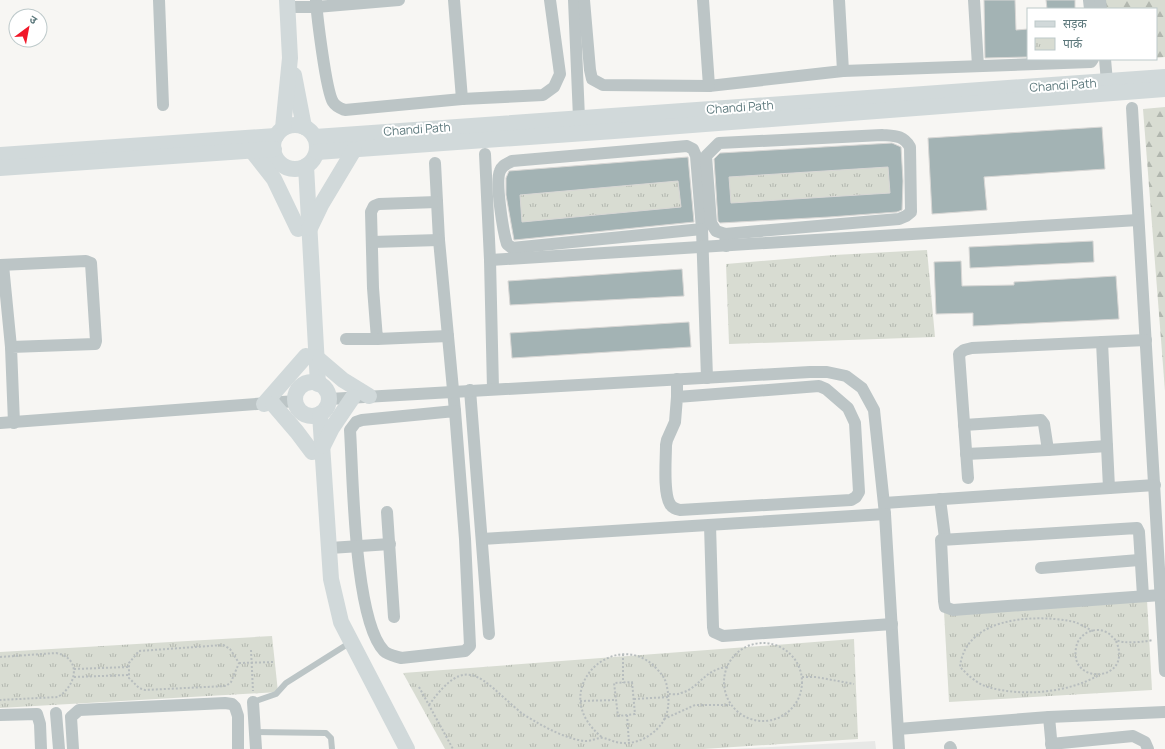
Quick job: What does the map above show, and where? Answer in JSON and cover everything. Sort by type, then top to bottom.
[{"type":"main road","points":[[287,4],[290,58],[278,138],[280,163],[300,167],[310,163],[312,138],[290,58]]},
{"type":"main road","name":"Chandi Path","points":[[312,138],[1165,77]]},
{"type":"main road","name":"Chandi Path","points":[[312,138],[354,150],[1165,89]]},
{"type":"main road","points":[[1135,91],[1165,94]]},
{"type":"main road","points":[[0,168],[252,151],[278,138],[293,125],[312,138]]},
{"type":"main road","points":[[0,155],[278,138]]},
{"type":"main road","points":[[304,236],[320,205],[354,150]]},
{"type":"main road","points":[[252,151],[274,179],[304,236]]},
{"type":"main road","points":[[300,167],[313,384]]},
{"type":"main road","points":[[311,357],[343,380],[361,397],[332,428],[317,449]]},
{"type":"main road","points":[[311,357],[268,404],[317,449],[330,548],[331,579],[337,612],[347,645],[394,749]]},
{"type":"main road","points":[[313,384],[326,390],[329,399],[328,406],[315,415],[300,411],[296,401],[299,390],[313,384]]},
{"type":"main road","points":[[315,415],[323,586],[333,628],[347,645],[407,749]]},
{"type":"street","points":[[159,0],[163,105]]},
{"type":"street","points":[[287,4],[399,0]]},
{"type":"street","points":[[454,0],[462,99]]},
{"type":"street","points":[[316,4],[328,85],[332,101],[338,108],[345,110],[462,99],[543,95],[554,87],[560,74],[550,0]]},
{"type":"street","points":[[574,0],[579,118]]},
{"type":"street","points":[[584,0],[592,79],[603,85],[709,86],[843,71],[1090,62],[1092,60]]},
{"type":"street","points":[[703,0],[709,86]]},
{"type":"street","points":[[838,0],[843,71]]},
{"type":"street","points":[[974,0],[978,66]]},
{"type":"street","points":[[1105,60],[1107,82]]},
{"type":"street","points":[[1132,108],[1165,671]]},
{"type":"street","points":[[900,136],[906,140],[910,147],[911,212],[906,216],[899,219],[725,234],[716,231],[710,223],[706,156],[719,143],[900,136]]},
{"type":"street","points":[[702,229],[512,248],[507,244],[503,228],[499,171],[504,165],[512,161],[687,146],[693,150],[696,156],[702,229],[706,378]]},
{"type":"street","points":[[485,154],[490,260],[493,389]]},
{"type":"street","points":[[435,163],[439,240],[452,392],[455,411],[465,539],[470,646],[465,651],[401,658],[384,651],[369,624],[365,607],[358,547],[351,426],[362,420],[455,411]]},
{"type":"street","points":[[377,339],[373,288],[371,212],[374,206],[378,204],[437,202]]},
{"type":"street","points":[[906,216],[906,235]]},
{"type":"street","points":[[490,260],[1138,220]]},
{"type":"street","points":[[725,234],[726,246]]},
{"type":"street","points":[[372,242],[439,240]]},
{"type":"street","points":[[11,347],[95,344],[93,277],[91,263],[86,261],[1,265],[11,347],[14,423]]},
{"type":"street","points":[[346,339],[448,336]]},
{"type":"street","points":[[968,478],[959,363],[959,354],[964,350],[1146,340]]},
{"type":"street","points":[[1102,342],[1109,488]]},
{"type":"street","points":[[329,399],[470,390],[827,372],[846,376],[862,388],[874,410],[885,508],[899,749]]},
{"type":"street","points":[[677,379],[675,422],[666,445],[666,479],[668,500],[670,505],[675,509],[851,500],[856,497],[859,492],[855,422],[848,408],[826,389],[819,386],[677,397]]},
{"type":"street","points":[[470,390],[489,634]]},
{"type":"street","points":[[0,423],[296,401]]},
{"type":"street","points":[[964,426],[1041,420],[1044,424],[1048,450]]},
{"type":"street","points":[[966,454],[1107,446]]},
{"type":"street","points":[[482,539],[858,516],[885,508],[940,499],[1155,485]]},
{"type":"street","points":[[856,497],[858,516]]},
{"type":"street","points":[[940,499],[945,538]]},
{"type":"street","points":[[387,512],[394,617]]},
{"type":"street","points":[[710,525],[714,632],[723,636],[892,624]]},
{"type":"street","points":[[1143,596],[1137,528],[1133,527],[945,538],[941,540],[941,560],[945,606],[948,609],[1161,595]]},
{"type":"street","points":[[330,548],[390,544]]},
{"type":"street","points":[[1041,568],[1139,560]]},
{"type":"street","points":[[253,702],[256,749]]},
{"type":"street","points":[[73,749],[71,717],[79,710],[225,703],[232,704],[238,712],[238,749]]},
{"type":"street","points":[[0,715],[33,712],[37,714],[40,724],[41,749]]},
{"type":"street","points":[[898,729],[1049,717],[1165,712]]},
{"type":"street","points":[[56,713],[59,749]]},
{"type":"street","points":[[1049,717],[1052,746],[1133,736],[1145,742],[1148,749]]},
{"type":"lane","points":[[253,702],[276,694],[286,683],[347,645]]},
{"type":"lane","points":[[255,732],[326,733],[331,738],[332,749]]},
{"type":"path","points":[[1049,619],[1072,621],[1093,631],[1105,632],[1116,641],[1119,648],[1118,662],[1108,672],[1086,682],[1064,689],[1030,692],[987,687],[976,681],[960,667],[962,656],[966,647],[975,636],[987,628],[1019,620],[1049,619]]},
{"type":"path","points":[[1093,631],[1084,635],[1079,640],[1075,654],[1081,667],[1086,672],[1099,675]]},
{"type":"path","points":[[1116,641],[1134,642],[1163,637]]},
{"type":"path","points":[[765,643],[777,646],[788,652],[796,661],[802,677],[803,685],[800,697],[793,708],[784,716],[772,721],[760,722],[748,719],[737,712],[731,705],[724,691],[723,679],[726,667],[735,654],[741,649],[753,644],[765,643]]},
{"type":"path","points":[[223,645],[230,649],[236,656],[239,663],[231,682],[226,686],[145,690],[139,688],[128,675],[133,657],[139,650],[223,645]]},
{"type":"path","points":[[251,650],[253,702]]},
{"type":"path","points":[[0,657],[56,653],[64,655],[69,659],[74,669],[74,677],[66,692],[58,697],[0,700]]},
{"type":"path","points":[[623,654],[623,683]]},
{"type":"path","points":[[623,654],[639,657],[651,663],[660,672],[667,684],[669,694],[668,711],[654,733],[642,740],[629,743],[616,742],[603,738],[592,729],[584,717],[580,701],[581,688],[587,674],[597,664],[610,657],[623,654]]},
{"type":"path","points":[[239,663],[275,662]]},
{"type":"path","points":[[74,669],[129,667]]},
{"type":"path","points":[[669,694],[681,694],[691,689],[715,668],[726,667]]},
{"type":"path","points":[[429,705],[450,681],[460,675],[470,674],[480,677],[519,711],[541,725],[565,736],[586,741],[603,738]]},
{"type":"path","points":[[74,677],[128,675]]},
{"type":"path","points":[[802,677],[823,678],[854,684]]},
{"type":"path","points":[[632,682],[635,714],[618,716],[614,684],[623,683],[632,682]]},
{"type":"path","points":[[419,687],[453,749]]},
{"type":"path","points":[[634,698],[669,697]]},
{"type":"path","points":[[580,701],[616,700]]},
{"type":"path","points":[[664,718],[695,705],[731,705]]},
{"type":"path","points":[[627,715],[629,743]]},
{"type":"shaded area","points":[[875,741],[876,749],[734,749]]},
{"type":"green space","points":[[1105,0],[1165,0],[1165,57],[1157,58],[1157,8],[1106,8]]},
{"type":"green space","points":[[1165,107],[1165,391],[1143,109]]},
{"type":"green space","points":[[888,167],[890,193],[731,203],[729,177]]},
{"type":"green space","points":[[678,181],[681,207],[522,222],[520,195]]},
{"type":"green space","points":[[927,250],[935,337],[729,344],[726,264],[834,255]]},
{"type":"green space","points":[[1147,600],[1152,690],[949,702],[944,611]]},
{"type":"green space","points":[[272,636],[278,692],[0,708],[0,652]]},
{"type":"green space","points":[[854,639],[858,739],[703,749],[445,749],[403,673]]},
{"type":"building","points":[[984,0],[1015,0],[1016,30],[1027,29],[1027,57],[985,58]]},
{"type":"building","points":[[1046,0],[1075,0],[1075,8],[1047,8]]},
{"type":"building","points":[[1102,127],[1105,169],[984,177],[987,210],[932,214],[928,138]]},
{"type":"building","points":[[892,143],[901,147],[903,181],[902,210],[897,212],[829,217],[720,223],[718,221],[714,159],[720,153]],"holes":[[[888,167],[890,193],[731,203],[729,177]]]},
{"type":"building","points":[[688,157],[694,222],[514,240],[506,195],[506,178],[509,171]],"holes":[[[678,181],[681,207],[522,222],[520,195]]]},
{"type":"building","points":[[1093,241],[1094,262],[970,268],[969,247]]},
{"type":"building","points":[[961,261],[962,286],[1014,285],[1014,282],[1116,276],[1119,319],[973,326],[973,313],[936,314],[934,262]]},
{"type":"building","points":[[682,269],[684,296],[510,305],[508,281]]},
{"type":"building","points":[[689,322],[691,347],[512,358],[510,333]]}]
